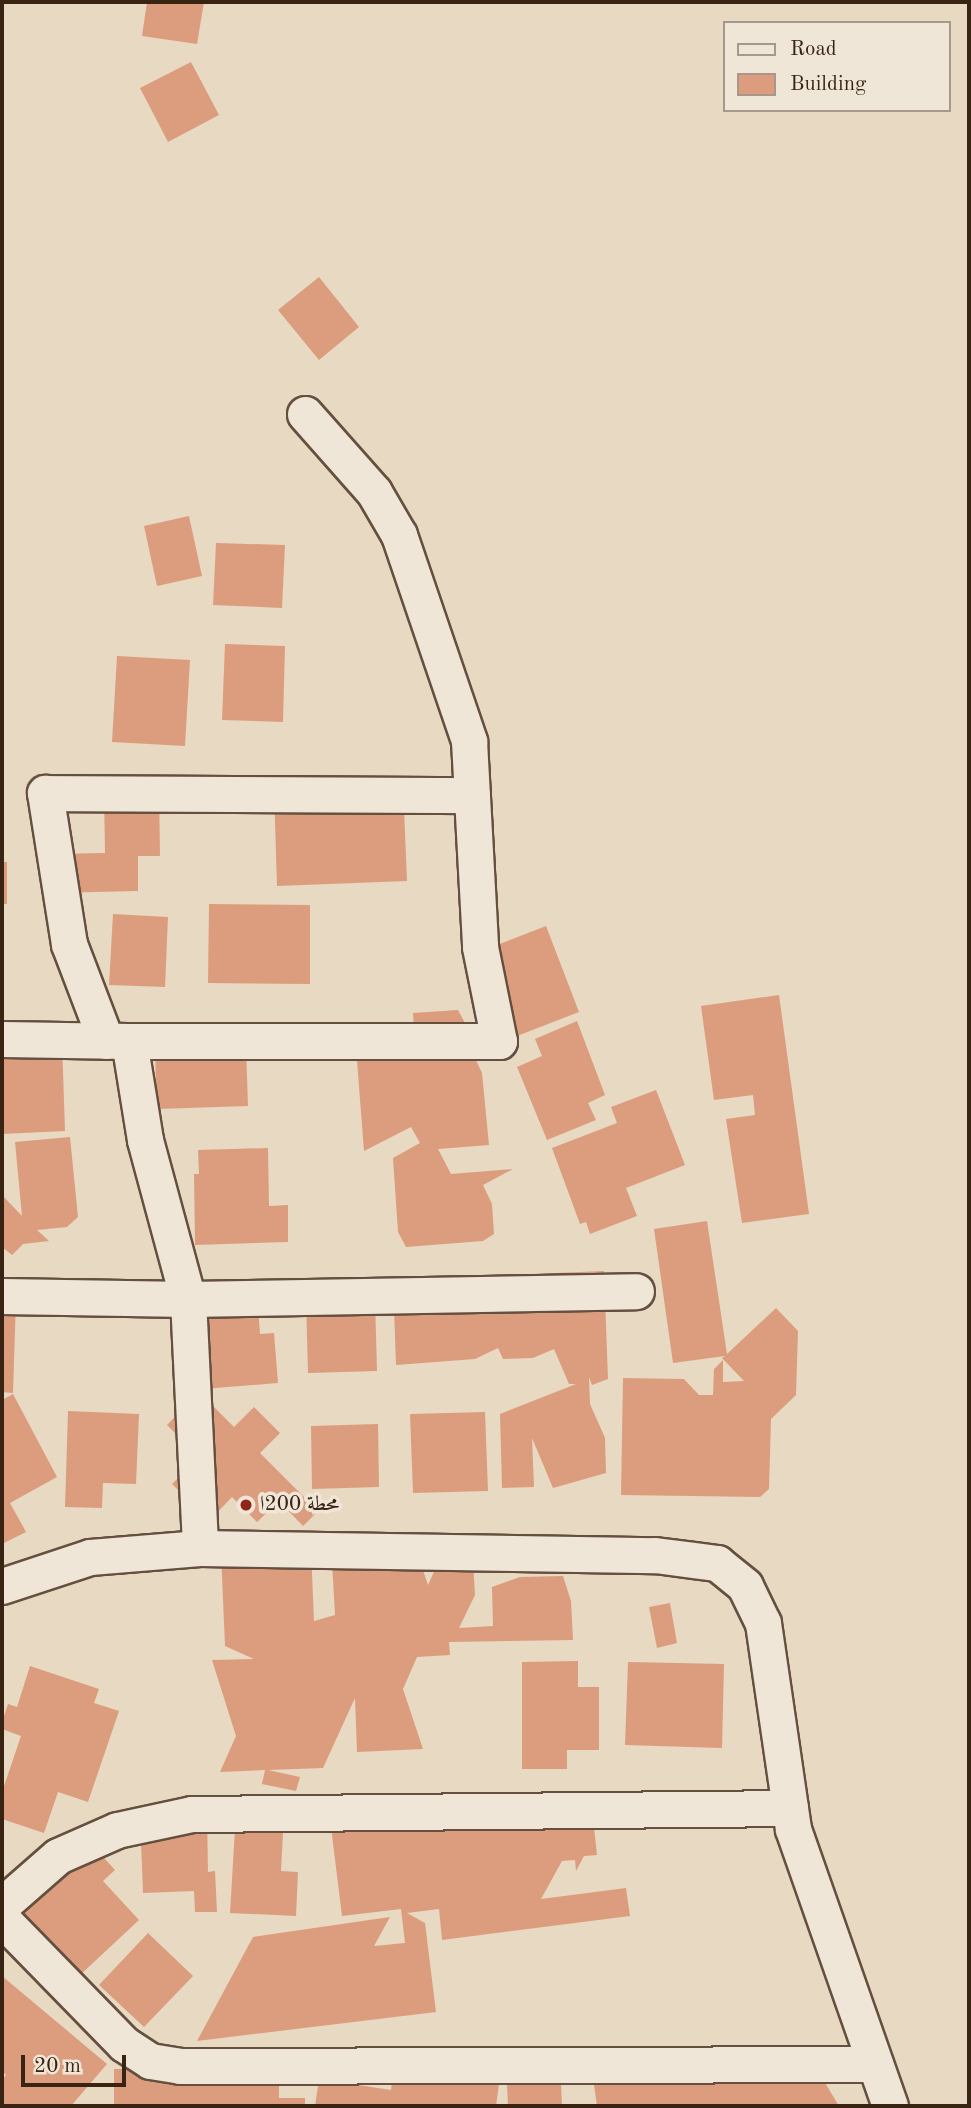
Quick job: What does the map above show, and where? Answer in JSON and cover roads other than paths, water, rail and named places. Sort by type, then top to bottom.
[{"type":"street","points":[[2,1039],[499,1041],[480,947],[469,741],[399,535],[374,492],[305,414]]},
{"type":"street","points":[[200,1548],[188,1299],[118,1041],[69,944],[45,793],[472,795]]},
{"type":"street","points":[[2,1296],[188,1299],[636,1291]]},
{"type":"street","points":[[2,1586],[90,1557],[200,1548],[655,1555],[717,1563],[746,1586],[763,1623],[790,1808],[890,2106]]},
{"type":"street","points":[[2,1905],[58,1856],[117,1830],[192,1814],[790,1808]]},
{"type":"street","points":[[2,1919],[124,2044],[150,2061],[180,2066],[875,2064]]},
{"type":"place","name":"محطة 200ا","points":[[246,1505]]}]
